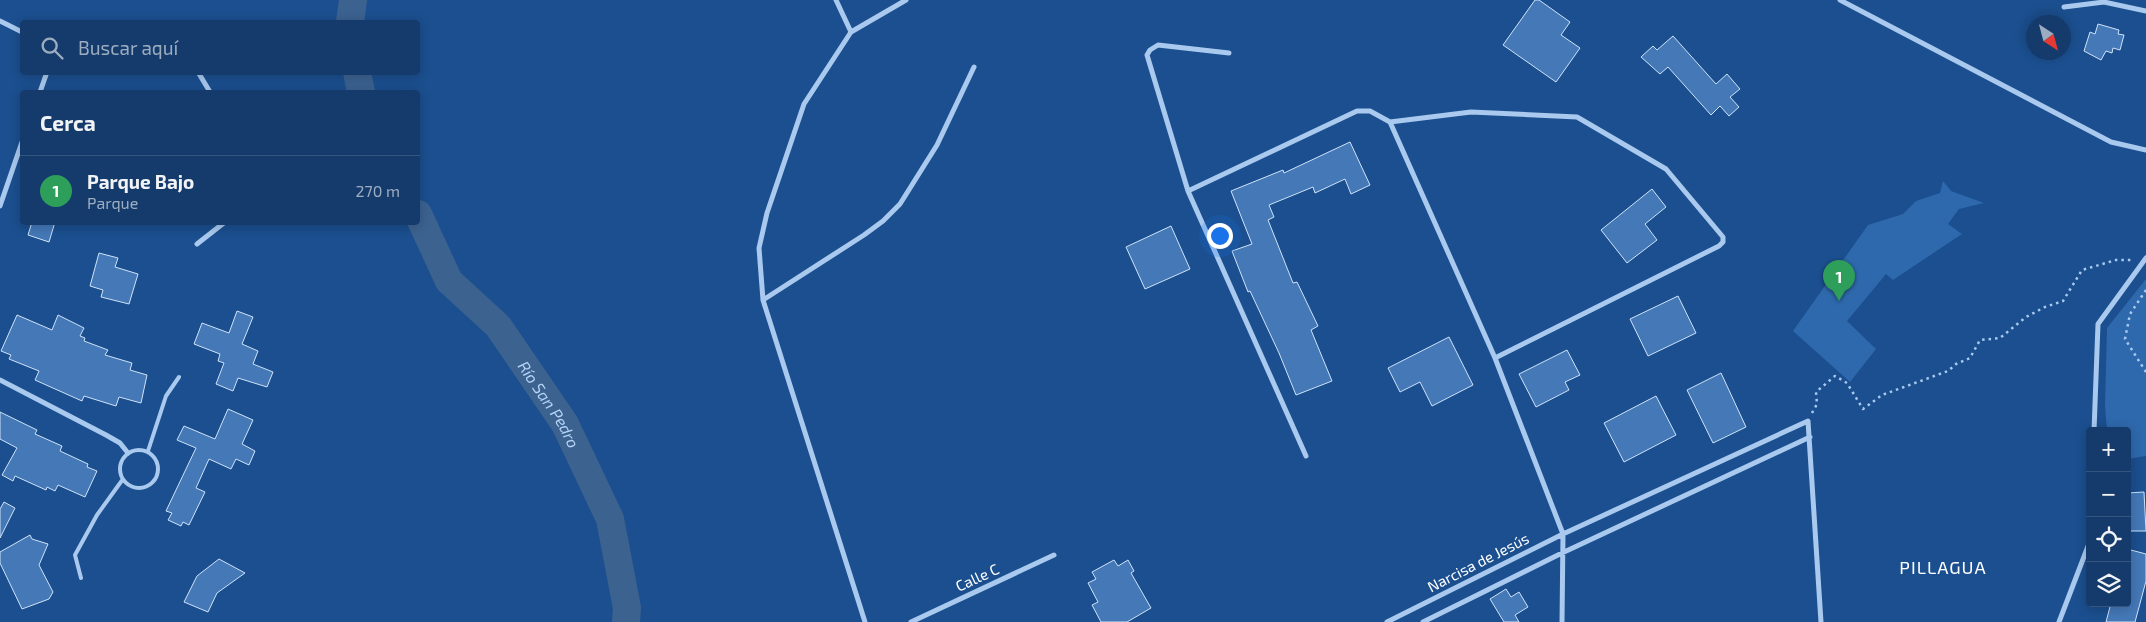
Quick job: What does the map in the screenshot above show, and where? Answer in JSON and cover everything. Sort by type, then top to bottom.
[{"type":"street","points":[[836,0],[851,32]]},
{"type":"street","points":[[865,622],[763,300],[760,248],[767,214],[804,104],[851,32],[906,0]]},
{"type":"street","points":[[1840,0],[2111,142],[2145,150]]},
{"type":"street","points":[[1852,0],[1857,8]]},
{"type":"street","points":[[2064,7],[2104,2],[2146,11]]},
{"type":"street","points":[[0,21],[20,31]]},
{"type":"street","points":[[1229,53],[1158,45],[1150,50],[1147,55],[1188,190],[1306,456]]},
{"type":"street","points":[[763,300],[864,235],[883,221],[900,204],[937,145],[974,67]]},
{"type":"street","points":[[41,90],[46,75]]},
{"type":"street","points":[[200,75],[209,90]]},
{"type":"street","points":[[1188,190],[1357,111],[1370,111],[1390,122],[1471,112],[1577,117],[1666,169],[1723,237],[1723,242],[1718,246],[1495,358]]},
{"type":"street","points":[[1390,122],[1495,358],[1563,534],[1562,622]]},
{"type":"street","points":[[0,206],[20,148]]},
{"type":"street","points":[[197,244],[221,225]]},
{"type":"street","points":[[2094,427],[2098,324],[2145,259]]},
{"type":"street","points":[[0,380],[106,435],[120,443],[128,453]]},
{"type":"street","points":[[1808,421],[1821,622]]},
{"type":"street","name":"Narcisa de Jesús","points":[[1386,622],[1563,534],[1808,421]]},
{"type":"street","name":"Narcisa de Jesús","points":[[1423,622],[1562,553],[1810,437]]},
{"type":"street","points":[[2059,622],[2086,551]]},
{"type":"street","name":"Calle C","points":[[911,622],[1054,555]]},
{"type":"lane","points":[[148,451],[166,396],[179,378]]},
{"type":"lane","points":[[141,449],[148,451],[158,462],[159,469],[154,481],[141,488],[128,484],[123,479],[120,465],[128,453],[141,449]]},
{"type":"lane","points":[[81,578],[75,555],[97,515],[123,479]]},
{"type":"path","points":[[1808,421],[1817,404],[1816,392],[1835,376],[1847,383],[1863,409],[1882,395],[1948,371],[1956,364],[1970,358],[1980,340],[2000,338],[2026,318],[2046,307],[2063,301],[2082,270],[2116,260],[2145,259]]},
{"type":"path","points":[[2146,290],[2130,314],[2125,339],[2146,372]]},
{"type":"shaded area","points":[[1943,181],[1951,191],[1984,203],[1959,209],[1948,224],[1962,234],[1893,280],[1886,274],[1847,321],[1876,349],[1850,382],[1793,331],[1868,225],[1903,214],[1916,201],[1940,193]]},
{"type":"shaded area","points":[[2146,279],[2146,456],[2131,458],[2131,427],[2107,427],[2105,405],[2107,328]]},
{"type":"building","points":[[1535,0],[1539,0],[1570,22],[1561,35],[1580,48],[1556,82],[1503,45]]},
{"type":"building","points":[[2098,24],[2119,30],[2118,34],[2124,35],[2120,50],[2113,48],[2112,53],[2106,51],[2101,60],[2084,51],[2090,32],[2095,34]]},
{"type":"building","points":[[1673,36],[1716,84],[1727,74],[1740,89],[1730,97],[1739,107],[1729,116],[1720,106],[1711,115],[1668,67],[1660,74],[1641,57],[1653,46],[1657,50]]},
{"type":"building","points":[[1350,142],[1370,185],[1351,194],[1345,179],[1315,193],[1313,187],[1269,205],[1274,217],[1268,220],[1293,283],[1297,282],[1318,326],[1311,330],[1332,381],[1296,395],[1279,353],[1250,291],[1248,292],[1232,251],[1252,244],[1231,191],[1283,170],[1284,173]]},
{"type":"building","points":[[1652,189],[1666,207],[1645,224],[1657,240],[1627,263],[1601,230]]},
{"type":"building","points":[[31,225],[54,225],[49,242],[28,235]]},
{"type":"building","points":[[1171,226],[1190,269],[1145,289],[1126,247]]},
{"type":"building","points":[[99,253],[118,258],[115,267],[138,274],[129,304],[101,297],[103,290],[90,286]]},
{"type":"building","points":[[1678,296],[1696,333],[1648,356],[1630,319]]},
{"type":"building","points":[[237,311],[253,317],[242,344],[258,351],[253,364],[273,372],[267,387],[238,378],[233,391],[216,384],[224,363],[218,361],[220,354],[194,344],[202,323],[229,333]]},
{"type":"building","points":[[17,315],[52,330],[58,315],[84,328],[80,336],[85,338],[84,341],[108,350],[105,355],[132,363],[130,370],[147,375],[141,403],[119,397],[116,406],[84,396],[82,401],[35,380],[39,371],[9,359],[11,355],[1,351]]},
{"type":"building","points":[[1449,337],[1473,385],[1432,406],[1420,382],[1400,392],[1388,368]]},
{"type":"building","points":[[1567,350],[1580,375],[1565,382],[1569,390],[1536,407],[1519,374]]},
{"type":"building","points":[[1721,373],[1746,427],[1713,443],[1687,390]]},
{"type":"building","points":[[1656,396],[1676,435],[1624,462],[1604,423]]},
{"type":"building","points":[[228,409],[253,420],[242,444],[255,451],[249,465],[236,459],[231,469],[209,459],[196,488],[205,492],[189,525],[183,522],[181,526],[168,520],[172,513],[166,511],[196,448],[177,440],[184,426],[215,439]]},
{"type":"building","points":[[0,412],[37,430],[35,434],[62,446],[60,451],[88,464],[87,467],[97,471],[85,497],[58,485],[55,491],[47,487],[46,490],[15,476],[13,481],[2,475],[17,448],[0,439]]},
{"type":"building","points":[[2144,492],[2146,531],[2131,531],[2131,493]]},
{"type":"building","points":[[4,502],[15,508],[0,538],[0,509]]},
{"type":"building","points":[[30,535],[32,539],[48,544],[39,565],[53,592],[49,599],[22,609],[0,563],[0,552]]},
{"type":"building","points":[[2131,550],[2146,554],[2146,581],[2135,622],[2106,622],[2110,607],[2131,607]]},
{"type":"building","points":[[219,559],[245,573],[217,593],[208,612],[184,602],[197,576]]},
{"type":"building","points":[[1114,560],[1118,566],[1128,560],[1134,571],[1131,573],[1151,608],[1127,622],[1101,622],[1092,605],[1098,602],[1088,583],[1096,579],[1092,572]]},
{"type":"building","points":[[1506,589],[1511,597],[1519,592],[1528,607],[1515,615],[1519,622],[1504,622],[1490,599]]},
{"type":"waterway","name":"Río San Pedro","points":[[350,20],[353,0]]},
{"type":"waterway","name":"Río San Pedro","points":[[358,75],[361,90]]},
{"type":"waterway","name":"Río San Pedro","points":[[420,218],[449,281],[498,326],[565,424],[610,519],[627,608],[626,622]]},
{"type":"place","name":"Parque Bajo","points":[[1839,301]]},
{"type":"district","name":"PILLAGUA","points":[[1943,567]]}]
